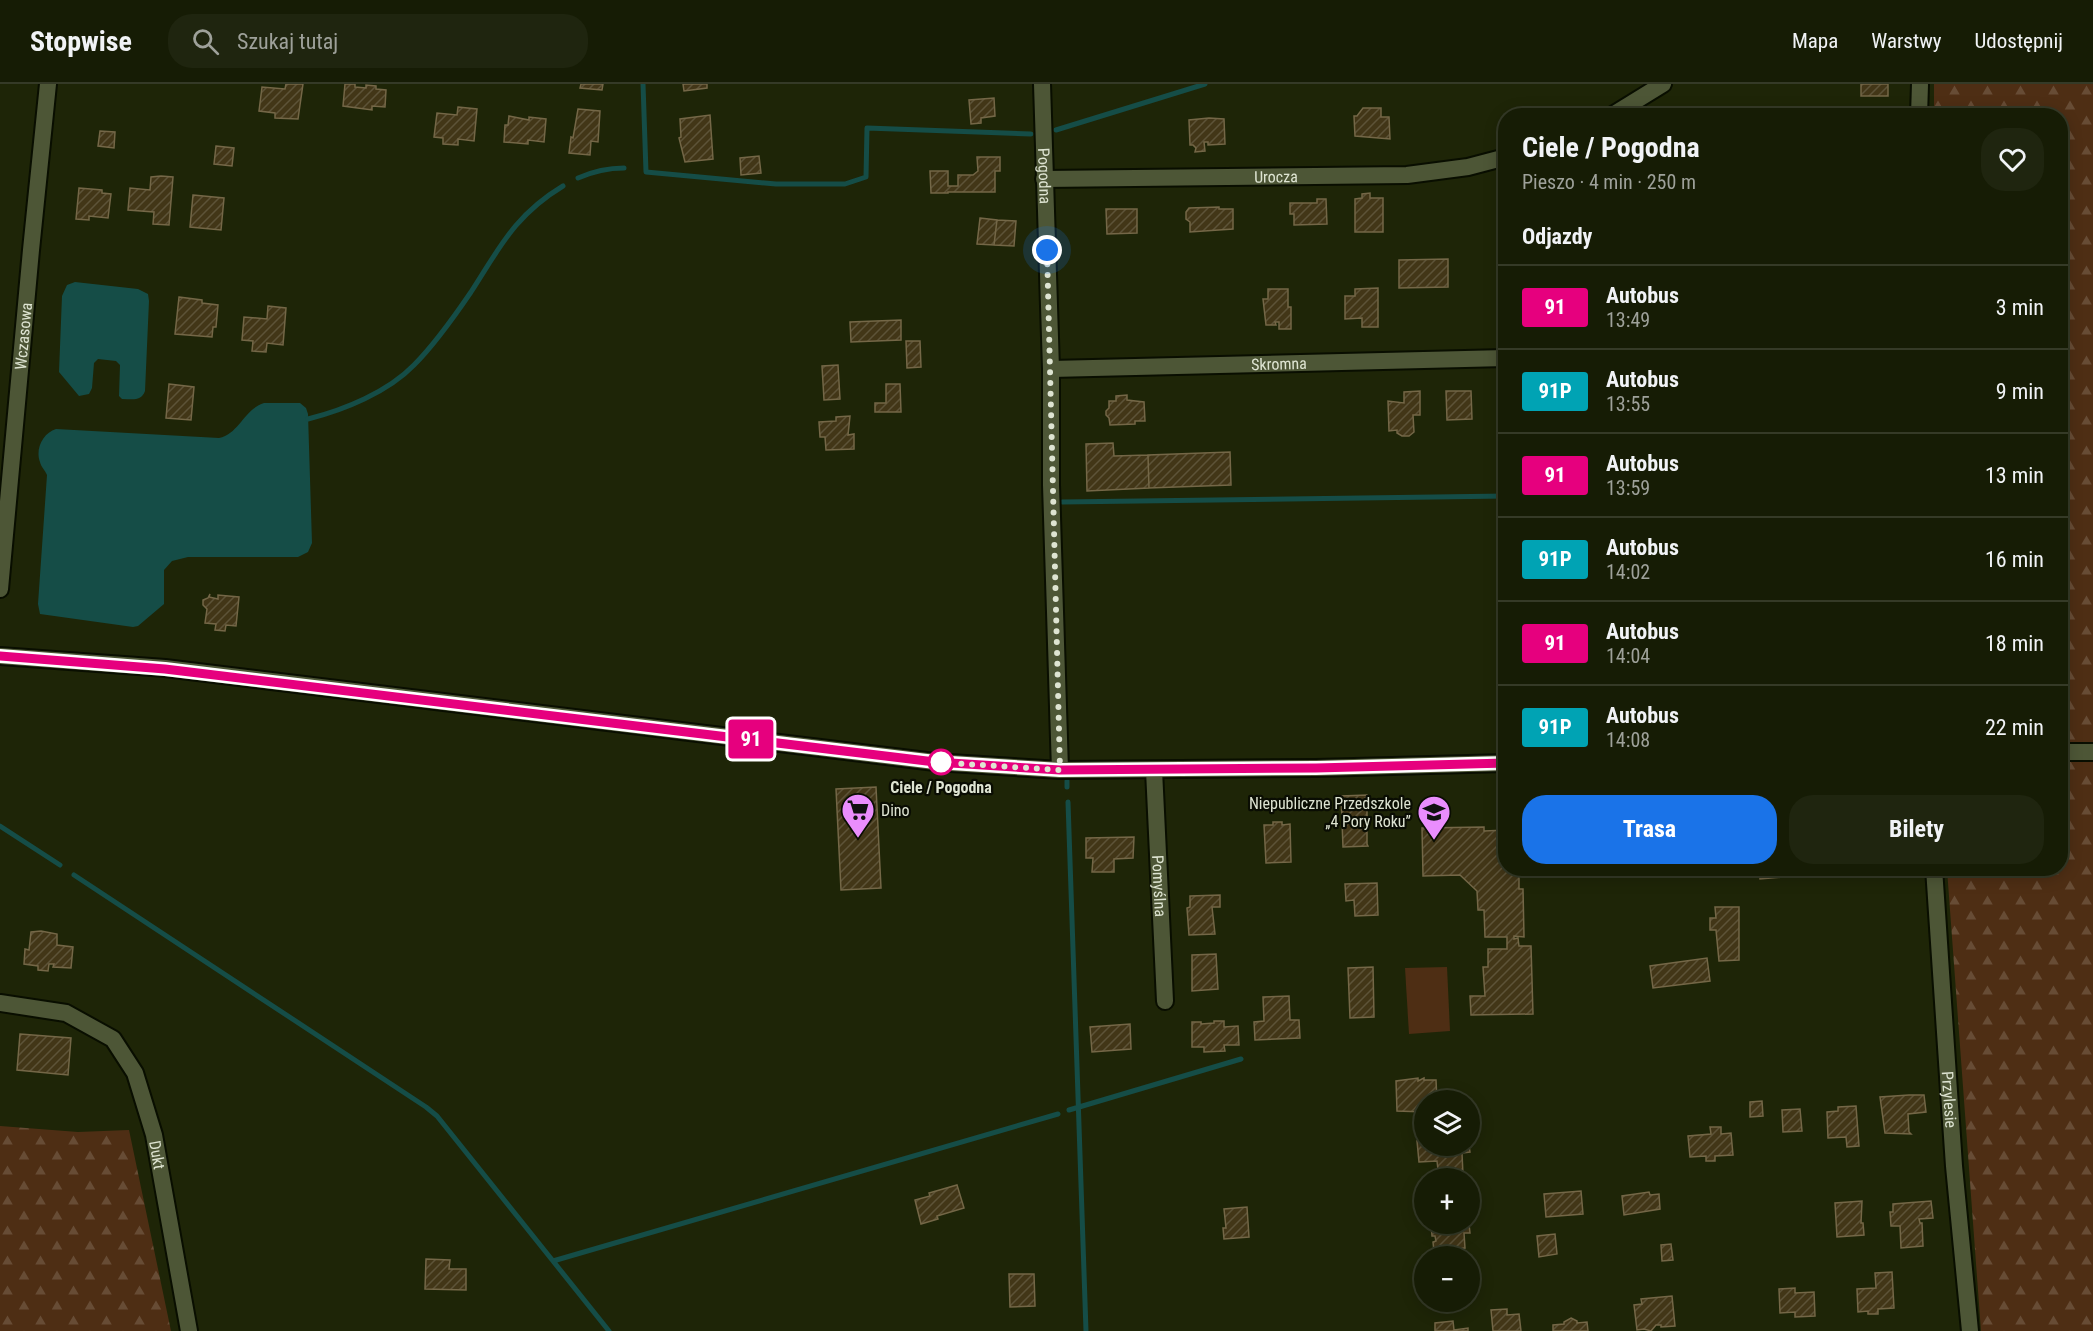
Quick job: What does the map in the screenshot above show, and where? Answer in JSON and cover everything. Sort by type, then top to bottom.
[{"type":"street","name":"Wczasowa","points":[[0,589],[5,467],[48,84]]},
{"type":"street","name":"Pogodna","points":[[1042,84],[1060,770]]},
{"type":"street","points":[[1624,108],[1663,84]]},
{"type":"street","points":[[1919,108],[1920,84]]},
{"type":"street","name":"Urocza","points":[[1044,179],[1407,175],[1498,159]]},
{"type":"street","name":"Skromna","points":[[1051,369],[1498,358]]},
{"type":"street","points":[[0,656],[165,669],[935,762],[1060,770],[1498,763]]},
{"type":"street","points":[[2068,752],[2093,752]]},
{"type":"street","name":"Pomyślna","points":[[1154,770],[1165,1001]]},
{"type":"street","name":"Przylesie","points":[[1936,876],[1954,1166],[1970,1331]]},
{"type":"street","name":"Dukt","points":[[0,1003],[66,1012],[113,1039],[135,1073],[154,1135],[189,1331]]},
{"type":"green space","points":[[1934,84],[2093,84],[2093,1331],[1981,1331],[1948,876],[2068,876],[2068,108],[1934,108]]},
{"type":"green space","points":[[1447,967],[1450,1031],[1409,1034],[1405,968]]},
{"type":"green space","points":[[0,1126],[78,1132],[129,1130],[171,1331],[0,1331]]},
{"type":"water","points":[[75,282],[138,289],[148,294],[145,391],[141,397],[122,399],[119,396],[120,365],[116,361],[98,359],[94,363],[92,388],[89,394],[79,396],[59,372],[62,296],[67,285]]},
{"type":"water","points":[[264,403],[300,403],[306,408],[308,414],[312,543],[308,552],[298,557],[188,557],[172,561],[164,570],[164,604],[138,626],[40,614],[38,604],[47,475],[39,457],[39,447],[47,434],[56,429],[219,438],[232,431],[251,411]]},
{"type":"building","points":[[286,84],[303,84],[298,119],[275,118],[275,113],[259,111],[262,87],[285,89]]},
{"type":"building","points":[[345,84],[355,84],[355,87],[366,88],[366,85],[376,86],[376,89],[386,90],[385,107],[372,106],[372,110],[343,106]]},
{"type":"building","points":[[581,84],[603,84],[602,90],[580,88]]},
{"type":"building","points":[[683,84],[707,84],[707,88],[684,91]]},
{"type":"building","points":[[1861,84],[1888,84],[1888,96],[1861,96]]},
{"type":"building","points":[[994,98],[995,116],[981,118],[981,123],[971,124],[969,100]]},
{"type":"building","points":[[458,107],[477,109],[474,141],[458,139],[458,145],[443,144],[443,138],[434,137],[437,113],[457,115]]},
{"type":"building","points":[[1363,108],[1381,108],[1381,117],[1389,117],[1390,139],[1355,136],[1354,116],[1357,116]]},
{"type":"building","points":[[578,109],[600,111],[598,142],[591,141],[590,155],[569,153]]},
{"type":"building","points":[[710,115],[713,159],[685,162],[679,138],[681,137],[680,119]]},
{"type":"building","points":[[509,116],[529,120],[529,117],[546,119],[544,142],[528,140],[528,144],[504,142],[505,125],[508,125]]},
{"type":"building","points":[[1224,119],[1225,144],[1208,145],[1208,142],[1204,142],[1205,151],[1195,152],[1196,148],[1190,145],[1189,120]]},
{"type":"building","points":[[100,131],[115,132],[114,148],[98,146]]},
{"type":"building","points":[[216,146],[234,148],[232,166],[214,164]]},
{"type":"building","points":[[759,156],[761,173],[741,175],[740,158]]},
{"type":"building","points":[[977,157],[1000,157],[1000,171],[995,171],[995,192],[931,193],[930,171],[948,171],[948,186],[958,186],[958,175],[973,175],[978,171]]},
{"type":"building","points":[[151,177],[173,177],[169,225],[153,224],[154,212],[128,210],[130,188],[150,190]]},
{"type":"building","points":[[79,188],[102,190],[102,193],[111,194],[108,218],[89,216],[89,220],[76,219]]},
{"type":"building","points":[[1370,193],[1370,198],[1383,198],[1383,232],[1355,232],[1355,199],[1362,198],[1362,194]]},
{"type":"building","points":[[193,195],[224,198],[221,230],[190,227]]},
{"type":"building","points":[[1317,199],[1326,199],[1327,224],[1294,225],[1294,214],[1290,214],[1290,203],[1317,203]]},
{"type":"building","points":[[1219,207],[1219,209],[1233,209],[1233,229],[1190,232],[1190,222],[1186,219],[1186,212],[1189,208]]},
{"type":"building","points":[[1106,209],[1137,209],[1137,233],[1107,234]]},
{"type":"building","points":[[980,218],[997,220],[994,245],[977,244]]},
{"type":"building","points":[[997,220],[1016,221],[1014,246],[994,245]]},
{"type":"building","points":[[1448,259],[1448,287],[1399,288],[1399,260]]},
{"type":"building","points":[[1378,288],[1378,327],[1362,327],[1362,318],[1345,319],[1345,296],[1355,296],[1355,289]]},
{"type":"building","points":[[1268,289],[1288,289],[1291,329],[1279,329],[1279,322],[1275,322],[1276,325],[1266,325],[1263,299],[1268,299]]},
{"type":"building","points":[[179,297],[218,305],[216,327],[213,327],[212,337],[175,334]]},
{"type":"building","points":[[268,306],[286,308],[283,345],[267,343],[266,352],[252,351],[253,341],[242,340],[244,317],[267,319]]},
{"type":"building","points":[[901,320],[901,340],[851,342],[850,322]]},
{"type":"building","points":[[906,341],[920,341],[921,367],[907,368]]},
{"type":"building","points":[[838,365],[840,399],[824,400],[822,366]]},
{"type":"building","points":[[169,384],[194,387],[191,420],[166,418]]},
{"type":"building","points":[[886,384],[900,384],[901,412],[875,412],[875,403],[886,403]]},
{"type":"building","points":[[1420,391],[1420,415],[1413,415],[1414,432],[1409,436],[1402,436],[1397,433],[1397,430],[1389,431],[1388,401],[1404,403],[1404,392]]},
{"type":"building","points":[[1446,391],[1471,391],[1472,419],[1447,420]]},
{"type":"building","points":[[1127,395],[1127,400],[1144,402],[1145,421],[1135,421],[1135,424],[1110,425],[1106,415],[1109,401],[1116,401],[1116,396]]},
{"type":"building","points":[[850,416],[848,435],[854,434],[854,449],[826,450],[825,437],[820,437],[819,422],[836,421],[836,417]]},
{"type":"building","points":[[1113,443],[1114,456],[1148,455],[1149,488],[1087,491],[1086,444]]},
{"type":"building","points":[[1230,452],[1231,485],[1149,488],[1148,455]]},
{"type":"building","points":[[210,594],[209,597],[218,599],[218,595],[239,597],[236,626],[226,625],[225,631],[215,630],[216,624],[205,623],[207,609],[203,605],[203,600]]},
{"type":"building","name":"Dino","points":[[876,787],[881,888],[841,890],[836,789]]},
{"type":"building","points":[[1367,795],[1368,846],[1343,847],[1341,796]]},
{"type":"building","points":[[1273,822],[1282,822],[1282,825],[1290,824],[1291,862],[1266,863],[1264,825],[1273,825]]},
{"type":"building","points":[[1484,827],[1484,831],[1498,830],[1498,876],[1519,876],[1519,889],[1523,889],[1524,937],[1514,936],[1514,939],[1518,938],[1519,946],[1531,946],[1533,1014],[1471,1015],[1470,996],[1485,996],[1483,967],[1488,967],[1488,949],[1507,949],[1507,937],[1485,937],[1484,910],[1478,910],[1477,891],[1460,875],[1423,876],[1422,828]]},
{"type":"building","points":[[1134,837],[1133,858],[1114,859],[1114,872],[1092,872],[1093,858],[1086,858],[1086,838]]},
{"type":"building","points":[[1760,876],[1783,876],[1783,877],[1760,879]]},
{"type":"building","points":[[1377,883],[1378,915],[1355,916],[1354,900],[1346,901],[1345,884]]},
{"type":"building","points":[[1220,895],[1220,907],[1212,907],[1215,934],[1189,935],[1187,908],[1190,907],[1190,896]]},
{"type":"building","points":[[1715,907],[1739,907],[1739,960],[1719,961],[1716,930],[1710,930],[1710,918],[1716,918]]},
{"type":"building","points":[[31,932],[57,934],[57,945],[73,947],[71,968],[53,967],[54,964],[49,964],[48,971],[38,970],[38,966],[24,964],[25,949],[29,950]]},
{"type":"building","points":[[1216,954],[1218,989],[1192,991],[1192,955]]},
{"type":"building","points":[[1707,958],[1710,981],[1653,988],[1650,966]]},
{"type":"building","points":[[1373,967],[1374,1017],[1350,1018],[1348,968]]},
{"type":"building","points":[[1289,996],[1290,1020],[1299,1020],[1300,1038],[1255,1040],[1254,1022],[1264,1021],[1263,997]]},
{"type":"building","points":[[1214,1021],[1224,1021],[1224,1027],[1238,1026],[1239,1045],[1224,1045],[1225,1051],[1204,1052],[1204,1047],[1192,1047],[1192,1022],[1201,1022],[1201,1024],[1214,1023]]},
{"type":"building","points":[[1130,1024],[1131,1049],[1092,1052],[1090,1027]]},
{"type":"building","points":[[20,1034],[71,1038],[68,1075],[17,1070]]},
{"type":"building","points":[[1418,1078],[1418,1081],[1424,1078],[1424,1080],[1436,1080],[1436,1090],[1414,1090],[1414,1112],[1397,1111],[1396,1081]]},
{"type":"building","points":[[1924,1095],[1926,1112],[1908,1114],[1911,1134],[1885,1133],[1880,1097]]},
{"type":"building","points":[[1762,1101],[1763,1116],[1750,1117],[1750,1102]]},
{"type":"building","points":[[1856,1106],[1859,1146],[1847,1147],[1846,1137],[1828,1138],[1827,1112],[1838,1111],[1838,1107]]},
{"type":"building","points":[[1800,1109],[1802,1131],[1783,1132],[1782,1110]]},
{"type":"building","points":[[1710,1127],[1721,1127],[1721,1134],[1731,1133],[1733,1155],[1715,1156],[1715,1161],[1706,1161],[1706,1156],[1690,1157],[1688,1136],[1711,1134]]},
{"type":"building","points":[[1418,1156],[1462,1156],[1463,1168],[1438,1168],[1437,1161],[1419,1162]]},
{"type":"building","points":[[957,1185],[964,1208],[937,1216],[938,1219],[921,1224],[915,1200],[930,1196],[929,1193]]},
{"type":"building","points":[[1581,1191],[1583,1214],[1546,1217],[1544,1194]]},
{"type":"building","points":[[1649,1192],[1650,1195],[1659,1194],[1660,1209],[1624,1215],[1622,1196]]},
{"type":"building","points":[[1862,1201],[1861,1223],[1863,1223],[1864,1235],[1837,1237],[1835,1203]]},
{"type":"building","points":[[1931,1201],[1933,1218],[1919,1219],[1922,1223],[1923,1246],[1901,1248],[1900,1226],[1891,1226],[1890,1212],[1893,1212],[1893,1204]]},
{"type":"building","points":[[1247,1207],[1249,1237],[1224,1239],[1223,1228],[1226,1228],[1224,1209]]},
{"type":"building","points":[[1432,1234],[1464,1234],[1465,1246],[1433,1246],[1433,1242],[1436,1241],[1435,1236]]},
{"type":"building","points":[[1555,1234],[1557,1254],[1539,1257],[1537,1236]]},
{"type":"building","points":[[1671,1244],[1673,1260],[1662,1261],[1661,1245]]},
{"type":"building","points":[[426,1259],[450,1260],[449,1269],[466,1269],[466,1290],[425,1289]]},
{"type":"building","points":[[1892,1272],[1894,1308],[1878,1309],[1878,1314],[1868,1314],[1868,1311],[1858,1312],[1857,1289],[1876,1288],[1875,1273]]},
{"type":"building","points":[[1009,1274],[1034,1274],[1035,1306],[1010,1307]]},
{"type":"building","points":[[1795,1288],[1795,1293],[1814,1292],[1815,1316],[1795,1317],[1795,1312],[1780,1313],[1779,1289]]},
{"type":"building","points":[[1672,1296],[1675,1326],[1656,1325],[1651,1331],[1637,1330],[1634,1305],[1642,1304],[1641,1299]]},
{"type":"building","points":[[1507,1309],[1507,1315],[1519,1314],[1521,1331],[1493,1331],[1491,1310]]},
{"type":"building","points":[[1571,1318],[1577,1323],[1587,1322],[1588,1331],[1553,1331],[1553,1325],[1564,1324]]},
{"type":"building","points":[[1453,1321],[1454,1330],[1468,1328],[1468,1331],[1435,1331],[1435,1323]]},
{"type":"waterway","points":[[643,84],[646,172],[776,184],[845,184],[866,177],[867,128],[1031,134]]},
{"type":"waterway","points":[[1056,130],[1205,84]]},
{"type":"waterway","points":[[578,178],[601,170],[624,168]]},
{"type":"waterway","points":[[308,419],[365,399],[403,375],[422,357],[444,330],[520,220],[532,208],[563,186]]},
{"type":"waterway","points":[[1062,502],[1498,496]]},
{"type":"waterway","points":[[1067,781],[1067,787]]},
{"type":"waterway","points":[[1068,802],[1086,1331]]},
{"type":"waterway","points":[[0,826],[60,865]]},
{"type":"waterway","points":[[74,875],[426,1107],[437,1116],[553,1261],[1058,1114]]},
{"type":"waterway","points":[[1069,1110],[1241,1059]]},
{"type":"waterway","points":[[553,1261],[609,1331]]},
{"type":"bus line","name":"91","points":[[0,656],[165,669],[935,762],[1060,770],[1316,768],[1498,763]]},
{"type":"place","name":"Ciele / Pogodna","points":[[941,762]]},
{"type":"place","name":"Dino","points":[[858,839]]},
{"type":"place","name":"Niepubliczne Przedszkole „4 Pory Roku”","points":[[1434,841]]},
{"type":"route","points":[[941,762],[935,762],[1060,770],[1051,485],[1051,369],[1047,250]]}]
